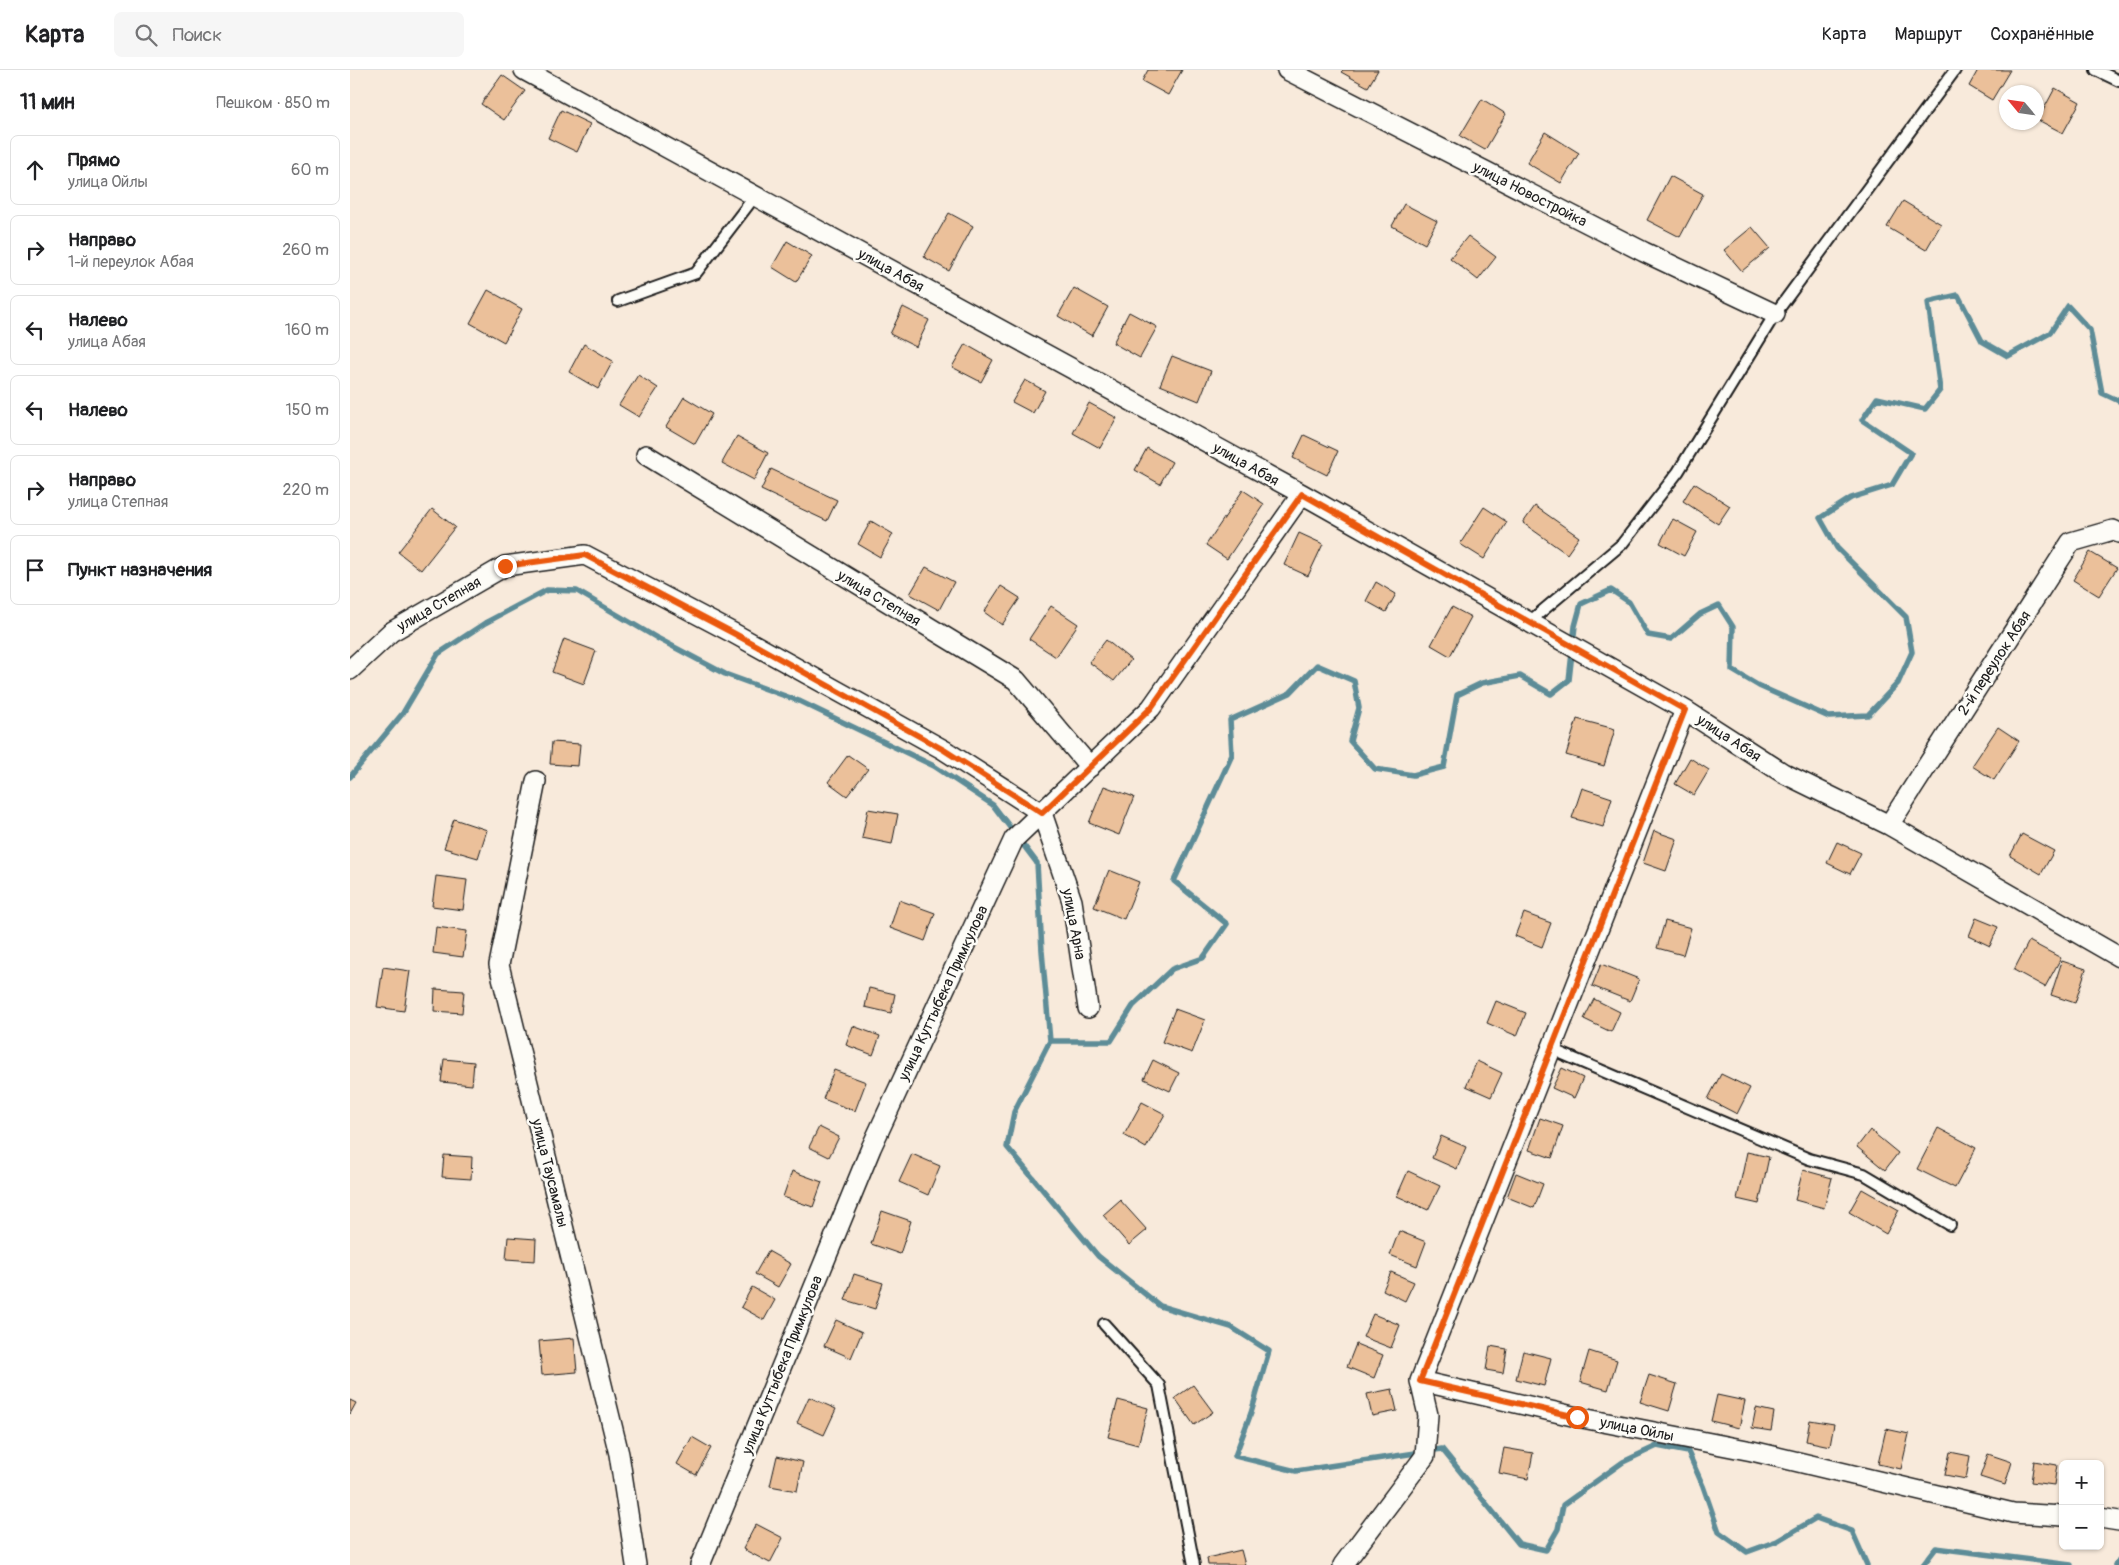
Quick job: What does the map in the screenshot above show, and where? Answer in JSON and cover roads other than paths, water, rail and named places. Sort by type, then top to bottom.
[{"type":"street","name":"улица Абая","points":[[524,70],[1302,494],[1685,710],[1783,773],[1889,825],[2119,956]]},
{"type":"street","name":"улица Новостройка","points":[[1288,70],[1644,252],[1775,314]]},
{"type":"street","name":"улица Степная","points":[[646,455],[1016,680],[1090,767]]},
{"type":"street","name":"улица Куттыбека Примкулова","points":[[700,1565],[875,1139],[1014,839],[1151,708],[1302,494]]},
{"type":"street","name":"2-й переулок Абая","points":[[1889,825],[2071,542],[2113,530],[2119,533]]},
{"type":"street","name":"улица Степная","points":[[350,670],[391,632],[505,566],[585,555],[735,634],[944,750],[1042,813]]},
{"type":"street","points":[[1343,1565],[1425,1456],[1428,1415],[1420,1381],[1685,710]]},
{"type":"street","name":"улица Таусамалы","points":[[536,780],[499,965],[620,1454],[636,1565]]},
{"type":"street","name":"улица Арна","points":[[1042,813],[1072,901],[1088,1008]]},
{"type":"street","name":"улица Ойлы","points":[[1420,1381],[1577,1417],[1752,1451],[2013,1513],[2059,1516]]},
{"type":"street","points":[[2104,1519],[2119,1521]]},
{"type":"lane","points":[[1530,622],[1622,544],[1678,472],[1775,314],[1955,70]]},
{"type":"lane","points":[[2096,70],[2119,81]]},
{"type":"lane","points":[[618,301],[696,273],[755,196]]},
{"type":"lane","points":[[1551,1049],[1809,1159],[1864,1174],[1950,1226]]},
{"type":"lane","points":[[1104,1324],[1159,1385],[1194,1565]]},
{"type":"waterway","points":[[1050,1041],[1111,1041],[1133,1006],[1172,969],[1203,958],[1227,924],[1174,881],[1232,755],[1230,720],[1290,693],[1317,665],[1354,681],[1359,708],[1350,741],[1375,769],[1413,775],[1444,767],[1457,695],[1482,683],[1520,676],[1551,694],[1569,680],[1575,626],[1581,604],[1611,590],[1629,602],[1648,635],[1671,639],[1700,614],[1719,605],[1733,627],[1732,670],[1759,686],[1829,717],[1868,715],[1898,683],[1912,652],[1906,617],[1837,548],[1820,518],[1851,498],[1892,485],[1911,453],[1862,420],[1877,398],[1925,409],[1940,390],[1928,302],[1958,295],[1982,341],[2008,356],[2050,333],[2068,306],[2090,330],[2102,393],[2119,401]]},
{"type":"waterway","points":[[350,777],[403,713],[438,654],[485,623],[547,590],[577,591],[657,638],[725,674],[799,701],[934,766],[993,805],[1037,863],[1050,1041],[1014,1112],[1007,1147],[1098,1256],[1160,1306],[1231,1327],[1269,1351],[1251,1413],[1235,1456],[1296,1471],[1442,1449],[1519,1544],[1546,1550],[1558,1529],[1563,1505],[1623,1462],[1657,1446],[1688,1452],[1703,1486],[1719,1532],[1747,1552],[1777,1541],[1816,1518],[1852,1531],[1867,1565]]},
{"type":"waterway","points":[[1923,1565],[1936,1548],[2071,1565]]},
{"type":"waterway","points":[[2115,1565],[2119,1561]]}]
